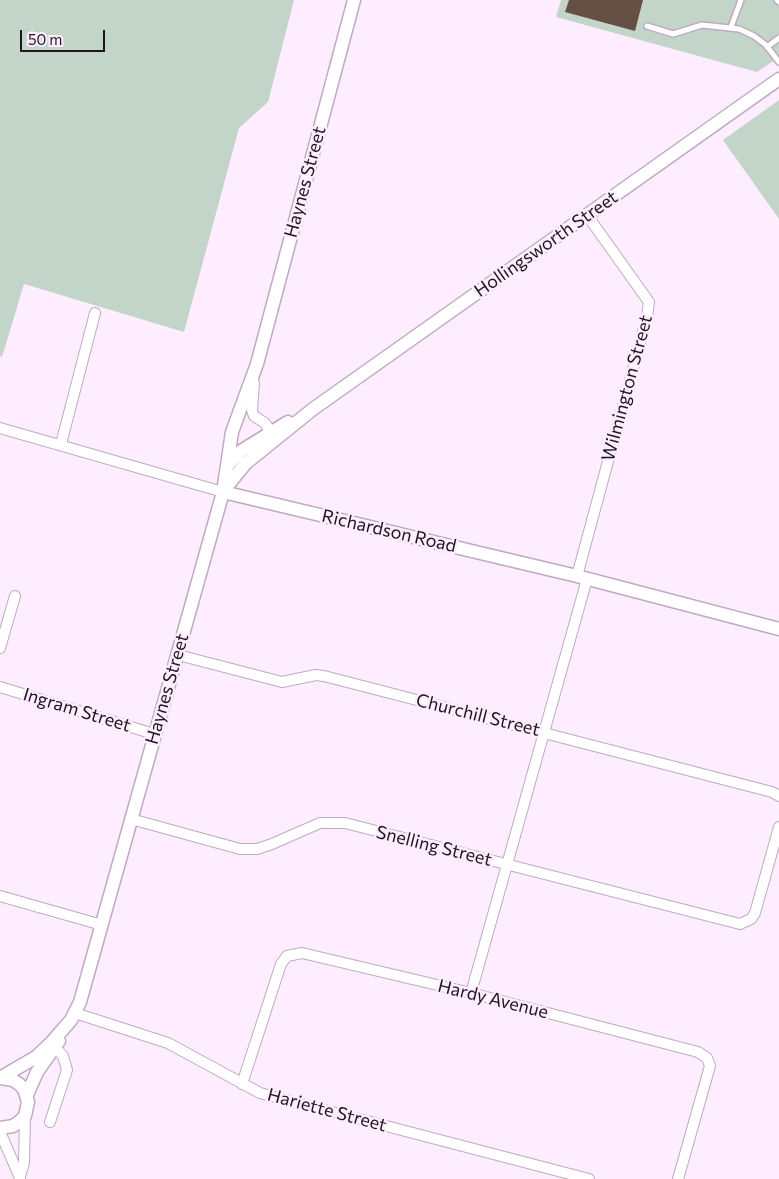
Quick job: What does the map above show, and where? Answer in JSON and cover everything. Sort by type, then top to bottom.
[{"type":"street","name":"Haynes Street","points":[[53,1046],[75,1013],[102,925],[223,492],[232,432],[257,364],[354,0]]},
{"type":"street","name":"Hollingsworth Street","points":[[227,466],[241,451],[273,435],[313,409],[779,79]]},
{"type":"street","name":"Wilmington Street","points":[[582,577],[647,317],[649,302],[587,215]]},
{"type":"street","points":[[61,444],[95,313]]},
{"type":"street","name":"Haynes Street","points":[[257,364],[252,410],[254,416],[265,423],[273,435]]},
{"type":"street","name":"Richardson Road","points":[[0,428],[223,492],[582,577],[779,629]]},
{"type":"street","name":"Hollingsworth Street","points":[[223,492],[246,463],[273,435]]},
{"type":"street","points":[[471,993],[545,732],[582,577]]},
{"type":"street","points":[[0,648],[15,596]]},
{"type":"street","name":"Churchill Street","points":[[178,655],[282,682],[316,675],[324,676],[545,732],[778,796]]},
{"type":"street","name":"Ingram Street","points":[[0,687],[154,734]]},
{"type":"street","name":"Snelling Street","points":[[131,819],[240,849],[257,849],[320,823],[338,822],[740,924],[752,919],[755,913],[779,827]]},
{"type":"street","points":[[0,896],[102,925]]},
{"type":"street","name":"Hardy Avenue","points":[[242,1084],[280,964],[287,956],[302,953],[471,993],[698,1052],[707,1058],[710,1066],[678,1179]]},
{"type":"street","name":"Hariette Street","points":[[75,1013],[168,1043],[260,1093],[589,1179]]},
{"type":"street","points":[[0,1078],[53,1046]]},
{"type":"street","points":[[27,1095],[37,1072],[53,1046]]},
{"type":"street","points":[[50,1122],[67,1070],[63,1056],[53,1046]]},
{"type":"street","points":[[0,1078],[13,1080],[19,1084],[27,1095],[28,1102],[24,1116],[24,1163],[20,1177]]},
{"type":"street","points":[[0,1128],[13,1126],[24,1116]]},
{"type":"street","points":[[0,1132],[20,1177]]},
{"type":"lane","points":[[731,27],[741,0]]},
{"type":"lane","points":[[647,26],[673,34],[702,24],[731,27],[754,36],[767,47],[779,62]]},
{"type":"lane","points":[[767,47],[779,38]]},
{"type":"green space","points":[[0,0],[294,0],[268,102],[239,128],[184,332],[24,284],[2,357],[0,356]]},
{"type":"green space","points":[[561,0],[779,0],[779,57],[757,72],[556,17]]},
{"type":"green space","points":[[779,100],[779,219],[723,140]]},
{"type":"building","points":[[569,0],[643,0],[635,31],[565,12]]}]
